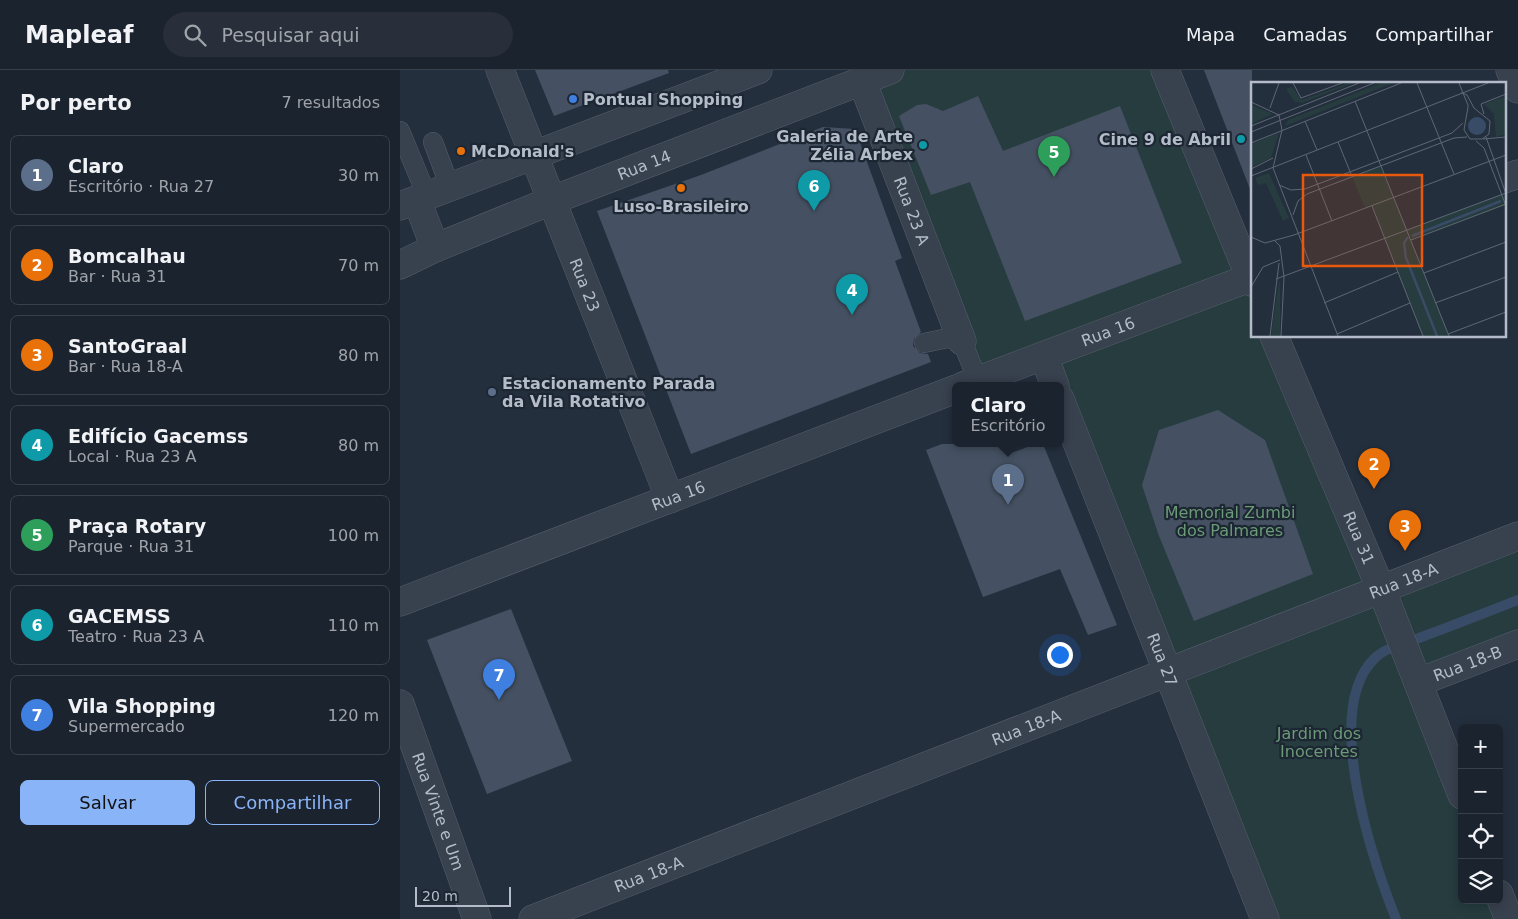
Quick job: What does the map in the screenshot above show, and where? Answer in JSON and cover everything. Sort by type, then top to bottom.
[{"type":"street","name":"Rua 23","points":[[500,70],[554,200],[670,499]]},
{"type":"street","points":[[435,248],[424,197],[758,70]]},
{"type":"street","name":"Rua 14","points":[[400,265],[435,248],[859,75],[890,70]]},
{"type":"street","points":[[1164,70],[1251,279]]},
{"type":"street","points":[[1510,70],[1518,89]]},
{"type":"street","name":"Rua 23 A","points":[[859,75],[962,341]]},
{"type":"street","points":[[1506,179],[1518,174]]},
{"type":"street","name":"Rua 16","points":[[974,382],[1251,279]]},
{"type":"street","name":"Rua 31","points":[[1275,338],[1384,597],[1458,785]]},
{"type":"street","points":[[1044,356],[1054,382]]},
{"type":"street","name":"Rua 16","points":[[400,602],[952,390]]},
{"type":"street","name":"Rua 27","points":[[1064,409],[1265,919]]},
{"type":"street","name":"Rua 18-A","points":[[533,919],[1167,671],[1384,597],[1518,536]]},
{"type":"street","name":"Rua 18-B","points":[[1416,676],[1518,644]]},
{"type":"street","name":"Rua Vinte e Um","points":[[400,704],[477,919]]},
{"type":"street","points":[[1503,904],[1509,919]]},
{"type":"lane","points":[[400,131],[424,197]]},
{"type":"lane","points":[[424,197],[433,142]]},
{"type":"lane","points":[[924,343],[948,338],[962,341],[966,382]]},
{"type":"green space","name":"Jardim dos Inocentes","points":[[890,70],[1165,70],[1251,280],[1251,338],[1275,338],[1380,588],[1518,536],[1518,644],[1419,682],[1458,784],[1458,904],[1501,904],[1509,919],[1265,919],[1064,409],[1064,382],[1053,382],[1043,356],[978,381],[868,97]]},
{"type":"building","name":"Pontual Shopping","points":[[535,70],[668,70],[669,73],[554,116]]},
{"type":"building","name":"Cine 9 de Abril","points":[[1204,70],[1252,70],[1250,189]]},
{"type":"building","points":[[978,96],[1003,151],[1120,106],[1182,263],[1025,321],[970,182],[931,195],[899,116],[917,105],[926,104],[943,111]]},
{"type":"building","points":[[823,127],[855,129],[902,258],[895,261],[921,332],[914,339],[913,346],[920,353],[928,354],[931,362],[691,454],[597,211],[701,175]]},
{"type":"building","name":"Memorial Zumbi dos Palmares","points":[[1218,410],[1265,440],[1313,574],[1194,621],[1159,536],[1142,485],[1159,430]]},
{"type":"building","points":[[942,444],[952,444],[952,447],[1005,447],[1008,454],[1028,447],[1044,447],[1117,625],[1088,635],[1060,569],[983,597],[926,450]]},
{"type":"building","points":[[511,609],[572,761],[487,794],[427,640]]},
{"type":"waterway","points":[[1396,919],[1375,861],[1357,786],[1352,748],[1352,712],[1359,681],[1379,654],[1518,600]]},
{"type":"place","name":"Pontual Shopping","points":[[573,99]]},
{"type":"place","name":"Cine 9 de Abril","points":[[1241,139]]},
{"type":"place","name":"Galeria de Arte Zélia Arbex","points":[[923,145]]},
{"type":"place","name":"McDonald's","points":[[461,151]]},
{"type":"place","name":"Praça Rotary","points":[[1054,177]]},
{"type":"place","name":"Luso-Brasileiro","points":[[681,188]]},
{"type":"place","name":"GACEMSS","points":[[814,211]]},
{"type":"place","name":"Edifício Gacemss","points":[[852,315]]},
{"type":"place","name":"Estacionamento Parada da Vila Rotativo","points":[[492,392]]},
{"type":"place","name":"Bomcalhau","points":[[1374,489]]},
{"type":"place","name":"Claro","points":[[1008,505]]},
{"type":"place","name":"SantoGraal","points":[[1405,551]]},
{"type":"place","name":"Vila Shopping","points":[[499,700]]}]
